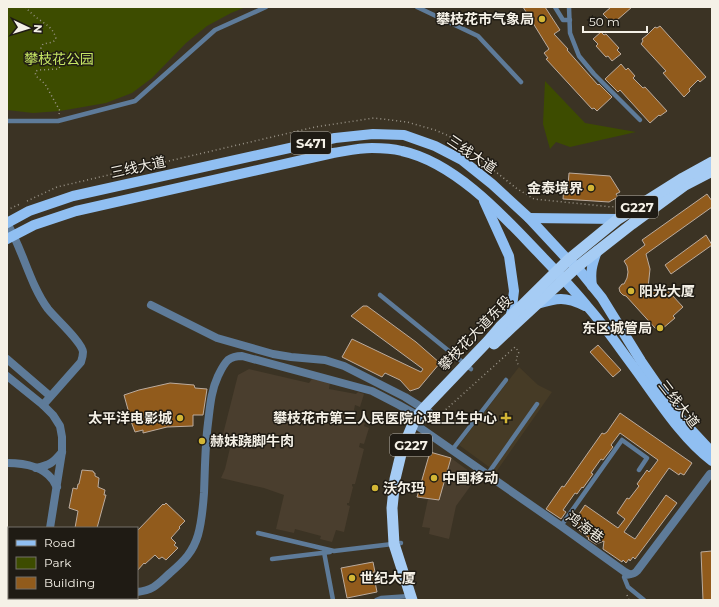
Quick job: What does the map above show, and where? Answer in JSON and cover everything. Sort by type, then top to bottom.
[{"type":"highway","name":"攀枝花大道东段","points":[[468,367],[537,304],[560,275],[568,260],[618,219],[683,178],[712,162]]},
{"type":"highway","name":"攀枝花大道东段","points":[[414,598],[397,543],[398,511],[401,482],[408,454],[423,419],[511,315],[560,275],[577,267],[685,185],[712,171]]},
{"type":"main road","name":"三线大道","points":[[7,223],[29,211],[72,196],[335,138],[373,134],[404,135],[435,146],[462,160],[492,184],[529,218],[568,260],[577,267],[602,298],[637,364],[675,424],[702,454],[712,461]]},
{"type":"main road","name":"三线大道","points":[[11,238],[34,225],[76,211],[333,153],[373,148],[402,151],[429,160],[454,174],[512,225],[560,275],[637,364],[681,419],[712,451]]},
{"type":"main road","points":[[483,198],[509,256],[514,291],[511,315]]},
{"type":"main road","points":[[529,218],[618,219]]},
{"type":"main road","points":[[592,286],[590,275],[597,251]]},
{"type":"main road","points":[[537,304],[551,300],[566,299],[588,307]]},
{"type":"street","points":[[7,223],[11,238],[44,304],[80,345],[83,353],[81,362],[43,405]]},
{"type":"street","points":[[151,305],[217,338],[273,354],[324,360],[344,366],[405,397],[423,419]]},
{"type":"street","points":[[138,592],[146,591],[155,587],[183,562],[190,553],[199,533],[203,512],[206,436],[210,404],[215,383],[229,359],[235,356],[242,356],[372,391],[423,419]]},
{"type":"street","points":[[7,359],[50,396]]},
{"type":"street","points":[[7,376],[43,405],[53,415],[60,426],[62,452],[50,527]]},
{"type":"street","name":"鸿海巷","points":[[423,419],[452,450],[598,550],[627,574],[635,573]]},
{"type":"street","points":[[36,468],[47,466],[62,452]]},
{"type":"street","points":[[7,463],[17,463],[36,468],[44,472],[52,479],[57,487]]},
{"type":"street","points":[[635,573],[710,474]]},
{"type":"lane","points":[[7,121],[58,121],[135,101],[216,30],[266,7]]},
{"type":"lane","points":[[417,7],[478,36],[521,82]]},
{"type":"lane","points":[[555,7],[563,20],[570,20]]},
{"type":"lane","points":[[569,7],[571,36],[579,56],[594,74],[640,120]]},
{"type":"lane","points":[[380,295],[468,367]]},
{"type":"lane","points":[[452,450],[506,380]]},
{"type":"lane","points":[[487,474],[537,404]]},
{"type":"lane","points":[[561,526],[622,440],[648,458],[639,470]]},
{"type":"lane","points":[[258,533],[334,551]]},
{"type":"lane","points":[[272,558],[397,543]]},
{"type":"lane","points":[[324,552],[333,600]]},
{"type":"lane","points":[[635,573],[624,577],[628,587],[644,600]]},
{"type":"lane","points":[[376,600],[381,598],[414,598]]},
{"type":"path","points":[[25,7],[48,25],[55,34],[56,39],[53,42],[43,44],[41,48],[45,55],[52,61],[58,63],[60,66],[58,69],[38,70],[36,72],[36,76],[45,84],[60,112]]},
{"type":"path","points":[[423,419],[515,346],[519,352],[516,359],[519,367]]},
{"type":"shaded area","name":"攀枝花市第三人民医院心理卫生中心","points":[[519,367],[538,385],[552,392],[496,472],[459,445]]},
{"type":"shaded area","points":[[249,369],[309,383],[312,379],[330,382],[329,389],[364,394],[360,407],[355,405],[353,420],[365,423],[364,426],[369,428],[364,444],[360,443],[359,447],[364,449],[355,484],[352,484],[353,487],[349,503],[347,503],[347,505],[350,506],[344,532],[336,530],[332,542],[320,539],[321,536],[295,529],[294,533],[276,529],[284,495],[264,488],[221,478],[225,469],[230,448],[220,446],[238,375]]},
{"type":"shaded area","points":[[430,452],[451,458],[477,477],[456,506],[449,539],[429,534],[430,528],[422,527],[428,499],[417,497]]},
{"type":"green space","name":"攀枝花公园","points":[[7,7],[246,7],[207,26],[186,43],[152,78],[132,93],[106,103],[60,111],[33,113],[7,110]]},
{"type":"green space","points":[[545,81],[585,123],[636,132],[570,147],[556,142],[550,149],[543,124]]},
{"type":"building","points":[[523,7],[545,7],[560,30],[554,34],[598,85],[599,84],[612,97],[597,111],[594,108],[592,109],[546,59],[548,58],[544,53],[549,49]]},
{"type":"building","points":[[611,7],[632,7],[616,21],[614,19],[611,22],[603,14]]},
{"type":"building","points":[[660,26],[706,77],[700,82],[698,80],[689,89],[690,91],[684,97],[663,73],[666,71],[641,44],[643,41],[642,39],[655,27],[657,28]]},
{"type":"building","points":[[601,32],[604,35],[606,34],[619,48],[617,50],[621,54],[612,61],[596,46],[598,44],[593,39]]},
{"type":"building","points":[[621,64],[626,70],[628,68],[635,76],[633,78],[643,88],[645,87],[667,111],[660,116],[659,115],[650,123],[620,90],[618,92],[605,79]]},
{"type":"building","name":"金泰境界","points":[[569,173],[610,176],[620,192],[616,194],[618,197],[609,202],[563,199],[564,185],[568,185]]},
{"type":"building","points":[[707,194],[712,201],[712,207],[646,254],[650,269],[647,297],[661,283],[683,307],[673,316],[675,318],[662,329],[658,330],[626,296],[620,292],[619,288],[622,284],[624,284],[628,272],[624,261],[645,245],[642,240]]},
{"type":"building","points":[[706,235],[712,245],[671,274],[665,265]]},
{"type":"building","points":[[363,306],[367,306],[416,342],[440,363],[419,388],[410,391],[400,380],[385,373],[382,377],[342,357],[352,339],[421,372],[423,369],[351,316]]},
{"type":"building","points":[[598,345],[621,370],[613,377],[590,352]]},
{"type":"building","points":[[170,383],[194,385],[195,388],[207,389],[203,415],[193,415],[193,426],[167,427],[143,433],[143,430],[135,432],[124,395]]},
{"type":"building","points":[[620,413],[692,463],[684,475],[680,473],[679,475],[669,468],[624,532],[635,539],[666,495],[677,503],[635,559],[633,557],[626,563],[623,560],[622,562],[603,549],[604,541],[596,544],[588,539],[589,538],[576,526],[579,523],[577,522],[579,518],[577,517],[585,505],[618,528],[625,519],[617,513],[627,498],[629,499],[639,486],[637,484],[647,470],[649,472],[658,460],[620,433],[611,445],[613,447],[603,460],[601,459],[583,488],[582,487],[577,494],[575,493],[563,510],[566,512],[561,519],[546,509],[562,486],[564,487],[602,433],[604,434],[607,432]]},
{"type":"building","name":"中国移动","points":[[430,452],[451,458],[439,500],[417,497]]},
{"type":"building","points":[[82,470],[93,471],[95,476],[99,478],[98,487],[105,490],[104,495],[106,495],[97,527],[75,527],[78,511],[69,508],[73,488],[77,489]]},
{"type":"building","points":[[166,503],[185,521],[171,538],[176,543],[174,545],[178,548],[166,560],[162,557],[159,559],[155,555],[145,564],[144,563],[138,570],[138,530],[163,504],[164,505]]},
{"type":"building","points":[[712,551],[712,600],[703,600],[701,552]]},
{"type":"building","name":"世纪大厦","points":[[373,562],[375,572],[373,572],[377,592],[347,598],[341,568]]},
{"type":"place","name":"攀枝花市气象局","points":[[542,19]]},
{"type":"place","name":"金泰境界","points":[[591,188]]},
{"type":"place","name":"阳光大厦","points":[[631,291]]},
{"type":"place","name":"东区城管局","points":[[660,328]]},
{"type":"place","name":"太平洋电影城","points":[[180,418]]},
{"type":"place","name":"攀枝花市第三人民医院心理卫生中心","points":[[506,418]]},
{"type":"place","name":"赫妹跷脚牛肉","points":[[202,441]]},
{"type":"place","name":"中国移动","points":[[434,478]]},
{"type":"place","name":"沃尔玛","points":[[375,488]]},
{"type":"place","name":"世纪大厦","points":[[352,578]]}]
